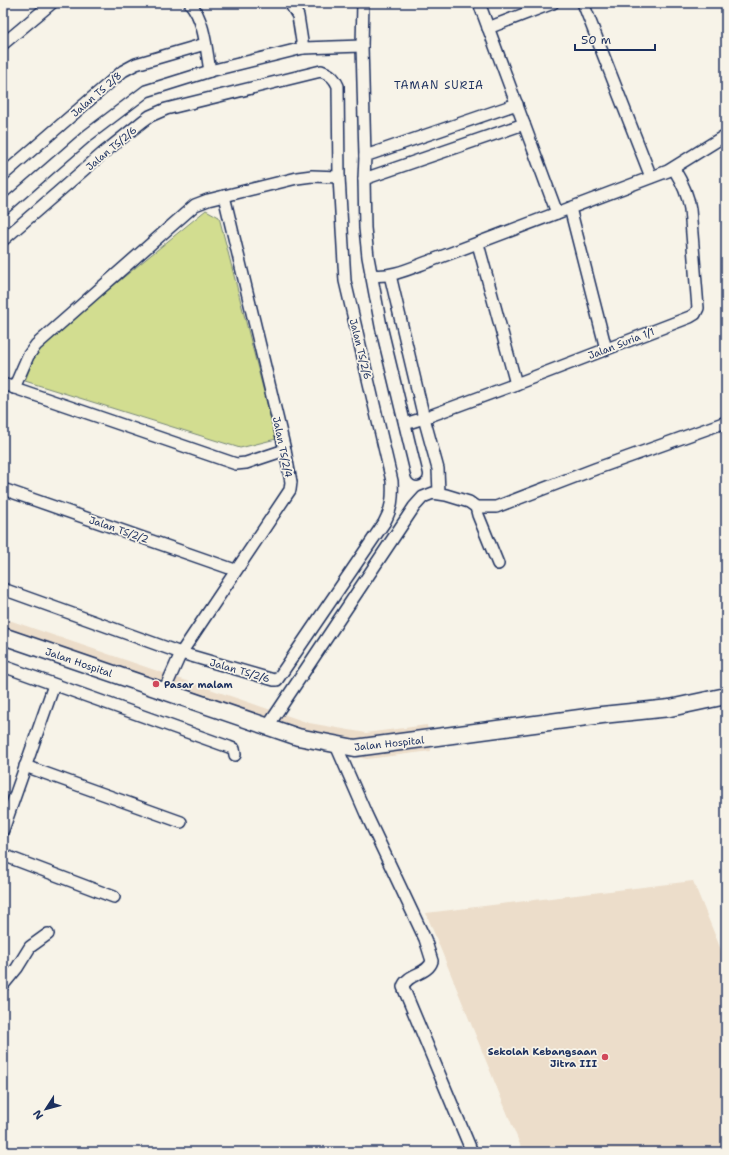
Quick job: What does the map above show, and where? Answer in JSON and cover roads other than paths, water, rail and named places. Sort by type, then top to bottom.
[{"type":"street","points":[[3,44],[52,3]]},
{"type":"street","points":[[190,3],[197,12],[210,71]]},
{"type":"street","points":[[290,3],[298,16],[303,48]]},
{"type":"street","points":[[363,3],[362,46],[366,235],[371,275],[381,326],[406,424],[417,475]]},
{"type":"street","points":[[478,3],[558,213]]},
{"type":"street","points":[[488,28],[553,3]]},
{"type":"street","points":[[583,3],[651,177]]},
{"type":"street","name":"Jalan TS 2/8","points":[[3,175],[123,71],[136,64],[205,44]]},
{"type":"street","points":[[3,209],[79,143],[146,91],[210,71],[303,48],[362,46]]},
{"type":"street","name":"Jalan TS/2/6","points":[[3,240],[102,154],[150,116],[166,109],[321,71],[329,74],[334,78],[338,86],[339,177],[345,281],[392,481],[393,495],[389,514],[384,523],[277,680],[181,652],[3,589]]},
{"type":"street","points":[[365,156],[517,104]]},
{"type":"street","points":[[364,179],[524,124]]},
{"type":"street","points":[[371,275],[381,277],[390,275],[478,244],[674,168],[726,135]]},
{"type":"street","name":"Jalan Suria 1/1","points":[[406,424],[516,384],[695,314],[698,308],[689,203],[683,184],[674,168]]},
{"type":"street","points":[[14,388],[28,356],[36,345],[186,212],[202,202],[297,178],[312,176],[339,177]]},
{"type":"street","name":"Jalan TS/2/4","points":[[164,691],[181,652],[290,490],[291,482],[285,450],[224,196]]},
{"type":"street","points":[[570,208],[606,349]]},
{"type":"street","points":[[478,244],[516,384]]},
{"type":"street","points":[[390,275],[424,418],[438,469],[439,493]]},
{"type":"street","points":[[3,384],[236,464],[246,463],[285,450]]},
{"type":"street","points":[[268,726],[418,501],[427,495],[439,493],[469,502],[476,507],[496,507],[595,469],[726,422]]},
{"type":"street","name":"Jalan TS/2/2","points":[[3,488],[235,570]]},
{"type":"street","points":[[476,507],[498,564]]},
{"type":"street","name":"Jalan Hospital","points":[[3,636],[298,737],[356,748],[595,716],[670,708],[726,696]]},
{"type":"street","points":[[3,666],[229,747],[234,750],[235,755]]},
{"type":"street","points":[[3,830],[54,685]]},
{"type":"street","name":"Jalan Hospital","points":[[694,703],[726,706]]},
{"type":"street","points":[[335,743],[366,814],[425,938],[432,961],[431,964],[427,969],[407,979],[404,982],[403,987],[472,1152]]},
{"type":"street","points":[[25,766],[181,822]]},
{"type":"street","points":[[3,855],[114,897]]},
{"type":"street","points":[[3,986],[30,947],[48,934]]},
{"type":"place","name":"Pasar malam","points":[[156,684]]},
{"type":"place","name":"Sekolah Kebangsaan Jitra III","points":[[605,1057]]},
{"type":"district","name":"TAMAN SURIA","points":[[439,85]]}]
